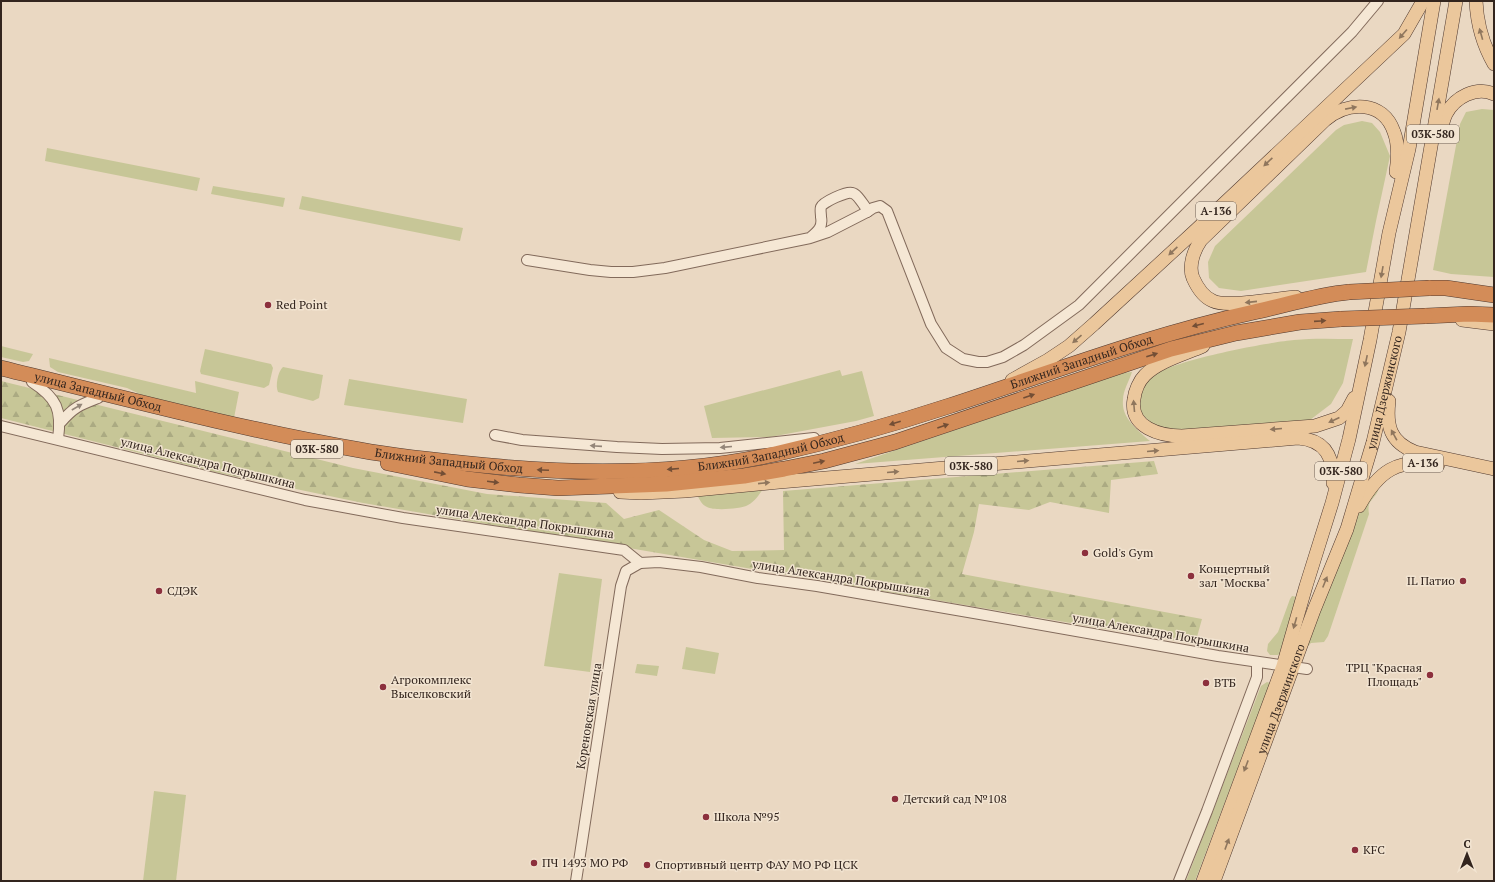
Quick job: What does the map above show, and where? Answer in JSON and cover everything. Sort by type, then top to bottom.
[{"type":"highway","name":"Ближний Западный Обход","points":[[194,416],[265,432],[363,450],[513,468],[586,472],[655,470],[720,465],[775,454],[862,432],[952,405],[1151,338],[1230,317],[1331,294],[1446,288],[1494,295]]},
{"type":"highway","points":[[1236,333],[1300,322],[1341,319],[1469,314],[1494,315]]},
{"type":"highway","name":"03К-580","points":[[558,488],[666,484],[744,476],[784,469],[895,442],[1171,349],[1236,333]]},
{"type":"highway","name":"улица Западный Обход","points":[[1,368],[194,416]]},
{"type":"highway","name":"улица Западный Обход","points":[[1,375],[174,417]]},
{"type":"highway","name":"Ближний Западный Обход","points":[[174,417],[296,445],[467,478],[519,485],[558,488]]},
{"type":"main road","name":"А-136","points":[[985,393],[1048,360],[1069,346],[1404,34],[1423,1]]},
{"type":"main road","name":"улица Дзержинского","points":[[1214,881],[1288,667],[1306,586],[1332,503],[1349,439],[1370,340],[1389,234],[1409,149],[1434,1]]},
{"type":"main road","name":"улица Дзержинского","points":[[1203,881],[1288,667],[1314,610],[1347,529],[1373,442],[1399,332],[1456,1]]},
{"type":"main road","points":[[1476,1],[1480,29],[1494,64]]},
{"type":"main road","points":[[1410,267],[1446,115],[1454,104],[1468,94],[1482,91],[1494,94]]},
{"type":"main road","name":"А-136","points":[[1331,294],[1225,304],[1213,302],[1204,296],[1192,275],[1193,258],[1196,247],[1201,240],[1325,120],[1333,114],[1353,107],[1366,107],[1378,111],[1389,122],[1396,139],[1398,157],[1389,234]]},
{"type":"main road","points":[[1446,288],[1494,290]]},
{"type":"main road","points":[[1430,316],[1494,324]]},
{"type":"main road","name":"А-136","points":[[1399,332],[1388,418],[1391,430],[1398,442],[1407,449],[1415,452],[1494,469]]},
{"type":"main road","points":[[1236,333],[1167,361],[1145,374],[1137,387],[1133,403],[1136,416],[1141,423],[1153,431],[1170,436],[1190,436],[1315,426],[1328,422],[1344,414],[1353,402],[1361,382]]},
{"type":"main road","name":"03К-580","points":[[558,488],[641,493],[686,491],[787,481],[1298,438],[1314,442],[1326,450],[1330,455],[1334,472],[1332,503]]},
{"type":"main road","name":"А-136","points":[[1347,529],[1370,488],[1383,473],[1391,469],[1406,464],[1421,463],[1435,464],[1494,475]]},
{"type":"street","points":[[527,260],[611,272],[633,272],[682,265],[810,238],[828,232],[873,208],[880,206],[887,211],[931,324],[946,348],[957,356],[969,361],[987,362],[1003,357],[1024,345],[1079,305],[1347,37],[1378,1]]},
{"type":"street","points":[[810,238],[820,230],[822,221],[821,209],[824,203],[848,193],[852,193],[856,195],[867,212]]},
{"type":"street","points":[[32,382],[43,389],[56,405],[61,422],[58,439]]},
{"type":"street","points":[[61,422],[72,409],[98,398]]},
{"type":"street","name":"улица Александра Покрышкина","points":[[1,426],[305,500],[403,518],[624,550],[640,563],[659,562],[701,567],[1257,662],[1307,669]]},
{"type":"street","points":[[495,435],[522,440],[662,449],[720,448],[798,441],[862,432]]},
{"type":"street","name":"Кореновская улица","points":[[576,881],[621,586],[626,571],[640,563]]},
{"type":"street","points":[[1179,881],[1213,797],[1255,684],[1257,677],[1257,662]]},
{"type":"green space","points":[[1482,109],[1494,110],[1494,277],[1451,274],[1433,270],[1460,124],[1466,112]]},
{"type":"green space","points":[[1362,121],[1372,123],[1380,132],[1390,156],[1366,272],[1241,291],[1219,288],[1209,278],[1208,262],[1215,246],[1336,130],[1344,125]]},
{"type":"green space","points":[[47,148],[200,178],[197,191],[45,161]]},
{"type":"green space","points":[[213,186],[285,198],[283,207],[211,194]]},
{"type":"green space","points":[[302,196],[463,228],[460,241],[299,209]]},
{"type":"green space","points":[[1353,339],[1343,383],[1331,404],[1310,420],[1182,431],[1154,426],[1140,412],[1142,391],[1147,380],[1156,373],[1172,366],[1216,354],[1294,340]]},
{"type":"green space","points":[[1,346],[33,354],[29,361],[23,362],[1,357]]},
{"type":"green space","points":[[205,349],[271,364],[273,368],[269,385],[264,388],[201,374],[200,371]]},
{"type":"green space","points":[[49,358],[196,393],[195,381],[239,392],[234,418],[144,396],[127,388],[58,372],[50,367]]},
{"type":"green space","points":[[283,367],[323,375],[319,398],[313,401],[278,392],[278,379]]},
{"type":"green space","points":[[840,370],[842,376],[862,371],[874,416],[856,421],[770,437],[712,438],[704,406]]},
{"type":"green space","points":[[1132,372],[1124,393],[1123,406],[1131,423],[1150,441],[855,464],[1122,373]]},
{"type":"green space","points":[[349,379],[467,399],[463,423],[344,405]]},
{"type":"green space","points":[[1,381],[353,468],[487,494],[606,503],[624,519],[659,510],[704,540],[732,551],[784,550],[783,491],[1154,461],[1158,474],[1111,480],[1109,513],[1050,502],[1029,510],[979,504],[974,532],[962,574],[1202,619],[1195,644],[363,503],[219,473],[1,418]]},
{"type":"green space","points":[[1379,484],[1377,493],[1369,504],[1369,514],[1328,636],[1324,642],[1311,643],[1306,648],[1360,508]]},
{"type":"green space","points":[[763,489],[750,504],[734,508],[715,509],[707,507],[702,504],[697,495]]},
{"type":"green space","points":[[559,573],[602,579],[590,672],[544,666]]},
{"type":"green space","points":[[1292,596],[1297,597],[1282,652],[1278,655],[1270,655],[1267,651],[1268,644],[1278,632]]},
{"type":"green space","points":[[686,647],[719,653],[715,674],[682,669]]},
{"type":"green space","points":[[637,664],[659,666],[657,676],[635,673]]},
{"type":"green space","points":[[1267,682],[1270,683],[1195,881],[1186,881],[1261,686]]},
{"type":"green space","points":[[154,791],[186,795],[176,881],[143,881]]},
{"type":"place","name":"Red Point","points":[[268,305]]},
{"type":"place","name":"Gold's Gym","points":[[1085,553]]},
{"type":"place","name":"Концертный зал \"Москва\"","points":[[1191,576]]},
{"type":"place","name":"IL Патио","points":[[1463,581]]},
{"type":"place","name":"СДЭК","points":[[159,591]]},
{"type":"place","name":"ТРЦ \"Красная Площадь\"","points":[[1430,675]]},
{"type":"place","name":"ВТБ","points":[[1206,683]]},
{"type":"place","name":"Агрокомплекс Выселковский","points":[[383,687]]},
{"type":"place","name":"Детский сад №108","points":[[895,799]]},
{"type":"place","name":"Школа №95","points":[[706,817]]},
{"type":"place","name":"KFC","points":[[1355,850]]},
{"type":"place","name":"ПЧ 1493 МО РФ","points":[[534,863]]},
{"type":"place","name":"Спортивный центр ФАУ МО РФ ЦСК","points":[[647,865]]}]
